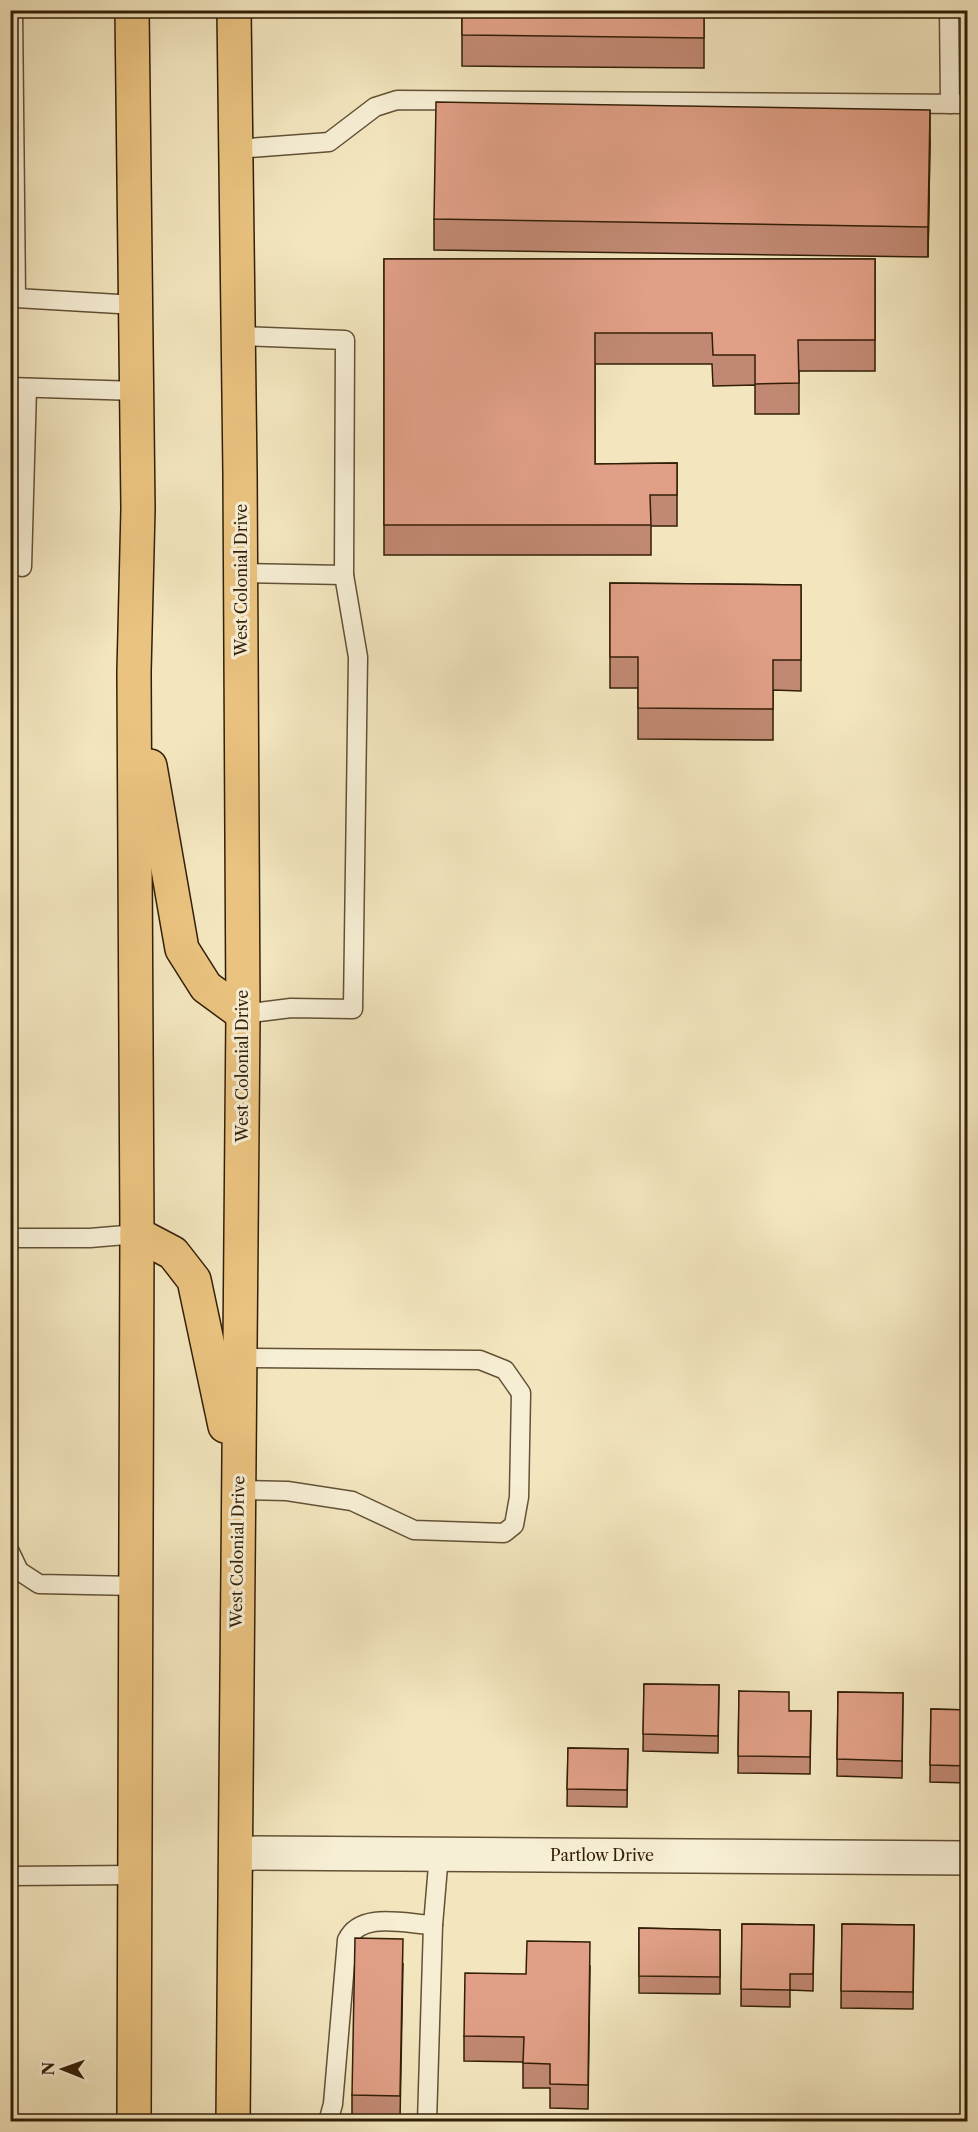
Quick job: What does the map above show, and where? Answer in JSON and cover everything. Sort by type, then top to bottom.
[{"type":"highway","points":[[132,10],[138,509],[134,672],[136,1234],[134,2121]]},
{"type":"highway","name":"West Colonial Drive","points":[[233,2121],[235,1680],[243,1014],[234,10]]},
{"type":"highway","points":[[134,672],[182,949],[206,987],[243,1014]]},
{"type":"highway","points":[[136,1234],[173,1252],[194,1280],[238,1490]]},
{"type":"street","name":"Partlow Drive","points":[[236,1853],[968,1858]]},
{"type":"lane","points":[[13,10],[16,298],[135,305]]},
{"type":"lane","points":[[236,149],[286,148],[329,142],[375,107],[397,99],[959,104],[949,10]]},
{"type":"lane","points":[[238,336],[345,340],[344,575],[358,657],[353,1009],[291,1008],[243,1014]]},
{"type":"lane","points":[[22,567],[19,388],[137,391]]},
{"type":"lane","points":[[240,573],[344,575]]},
{"type":"lane","points":[[10,1238],[90,1238],[136,1234]]},
{"type":"lane","points":[[238,1490],[287,1491],[352,1501],[414,1530],[504,1533],[514,1525],[519,1497],[520,1393],[505,1370],[480,1360],[239,1358]]},
{"type":"lane","points":[[10,1552],[19,1571],[39,1584],[136,1586]]},
{"type":"lane","points":[[427,2121],[433,1925],[439,1854]]},
{"type":"lane","points":[[10,1876],[135,1875]]},
{"type":"lane","points":[[328,2121],[333,2104],[347,1940],[352,1929],[367,1922],[433,1925]]},
{"type":"building","points":[[462,10],[704,10],[704,38],[462,35]]},
{"type":"building","points":[[966,10],[968,10],[968,28],[966,28]]},
{"type":"building","points":[[436,102],[930,110],[928,227],[434,219]]},
{"type":"building","points":[[384,259],[875,259],[875,340],[798,340],[799,383],[755,384],[755,355],[713,355],[712,333],[595,333],[595,464],[677,463],[677,495],[650,495],[651,525],[384,525]]},
{"type":"building","points":[[610,583],[801,585],[801,660],[773,660],[773,709],[638,708],[638,657],[610,657]]},
{"type":"building","points":[[644,1684],[719,1685],[718,1736],[643,1734]]},
{"type":"building","points":[[739,1691],[789,1692],[789,1711],[811,1711],[810,1757],[738,1756]]},
{"type":"building","points":[[838,1692],[903,1693],[902,1761],[837,1759]]},
{"type":"building","points":[[931,1709],[968,1710],[968,1766],[930,1765]]},
{"type":"building","points":[[568,1748],[628,1749],[627,1790],[567,1789]]},
{"type":"building","points":[[742,1924],[814,1925],[813,1974],[790,1974],[790,1990],[741,1989]]},
{"type":"building","points":[[842,1924],[914,1925],[913,1992],[841,1991]]},
{"type":"building","points":[[639,1928],[720,1930],[720,1977],[639,1976]]},
{"type":"building","points":[[355,1938],[403,1939],[400,2096],[352,2095]]},
{"type":"building","points":[[527,1941],[590,1942],[588,2085],[550,2084],[550,2064],[523,2063],[524,2037],[464,2036],[465,1973],[526,1974]]}]
